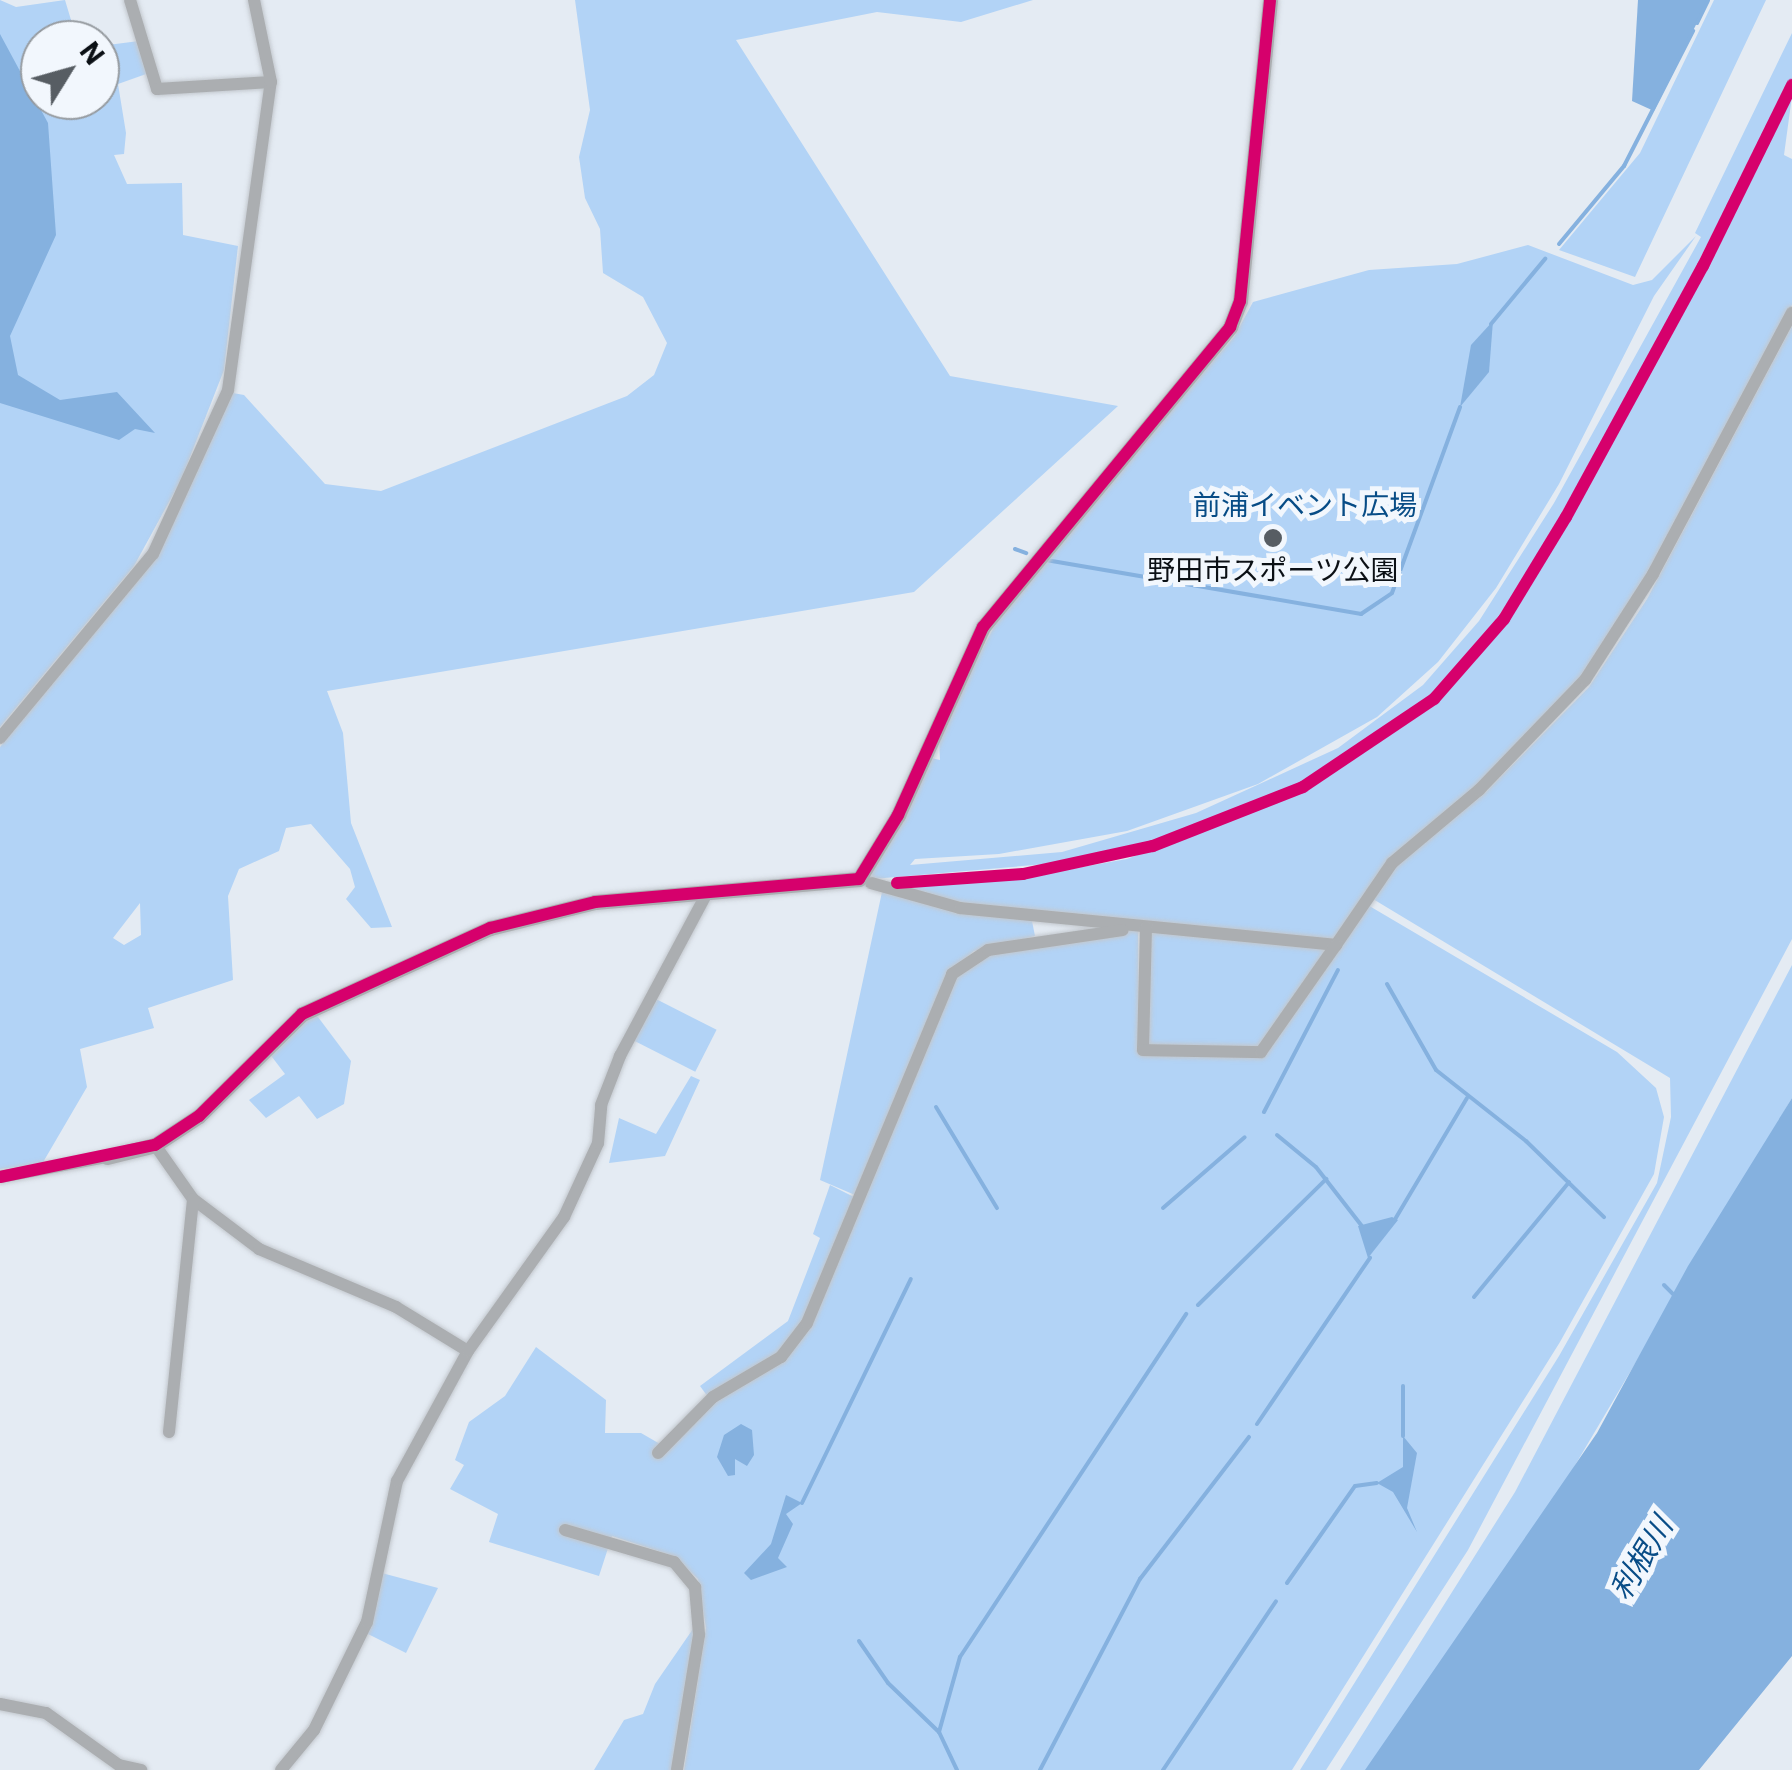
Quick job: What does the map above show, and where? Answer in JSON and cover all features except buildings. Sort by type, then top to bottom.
[{"type":"street","points":[[130,0],[157,89],[271,82]]},
{"type":"street","points":[[0,738],[153,554],[228,390],[271,82],[254,0]]},
{"type":"street","points":[[865,881],[984,627],[1230,328],[1240,300],[1270,0]]},
{"type":"street","points":[[1146,927],[1143,1050],[1260,1052],[1392,863],[1479,790],[1585,680],[1652,574],[1792,313]]},
{"type":"street","points":[[865,881],[934,903],[1033,917],[1257,932],[1336,945]]},
{"type":"street","points":[[0,1177],[155,1145],[199,1116],[275,1035],[328,998],[490,928],[595,902],[865,881],[897,883]]},
{"type":"street","points":[[281,1770],[343,1679],[367,1622],[397,1481],[468,1351],[564,1218],[598,1143],[601,1105],[620,1056],[707,893]]},
{"type":"street","points":[[1033,917],[1035,944]]},
{"type":"street","points":[[658,1453],[713,1397],[781,1356],[807,1323],[946,982],[966,960],[988,950],[1146,927]]},
{"type":"street","points":[[155,1145],[194,1198],[260,1249],[396,1306],[468,1351]]},
{"type":"street","points":[[168,1432],[194,1198]]},
{"type":"street","points":[[565,1530],[674,1562],[691,1578],[700,1619],[677,1770]]},
{"type":"street","points":[[0,1704],[46,1713],[119,1765],[141,1770]]},
{"type":"green space","points":[[0,0],[16,7],[65,0],[71,20],[20,20],[20,120],[120,120],[120,96],[126,133],[124,154],[114,155],[127,184],[182,183],[183,235],[238,246],[224,370],[181,480],[134,566],[0,727]]},
{"type":"green space","points":[[575,0],[1033,0],[961,22],[877,12],[736,40],[950,376],[1118,406],[914,592],[327,691],[343,733],[351,823],[392,927],[371,928],[346,899],[355,887],[350,869],[311,824],[286,828],[279,851],[239,869],[228,896],[233,980],[148,1008],[154,1028],[80,1049],[87,1087],[42,1164],[0,1169],[0,747],[152,564],[233,393],[244,395],[325,484],[381,491],[627,396],[654,375],[667,343],[643,297],[603,273],[600,229],[585,198],[579,157],[590,110]],"holes":[[[140,903],[141,935],[124,945],[113,938]]]},
{"type":"green space","points":[[1714,0],[1766,0],[1635,277],[1559,250],[1640,153]]},
{"type":"green space","name":"野田市スポーツ公園","points":[[1792,33],[1792,78],[1653,351],[1527,574],[1481,642],[1429,698],[1326,771],[1239,811],[1145,843],[1057,863],[873,879],[871,870],[931,758],[940,760],[939,739],[950,711],[996,623],[1057,542],[1234,337],[1253,302],[1369,270],[1457,264],[1528,245],[1633,285],[1652,280],[1696,236],[1654,296],[1559,484],[1496,588],[1438,662],[1377,717],[1258,784],[1127,831],[999,854],[915,859],[910,865],[1062,852],[1196,813],[1338,748],[1423,685],[1479,621],[1554,503],[1701,237],[1695,233]]},
{"type":"green space","points":[[139,41],[149,73],[120,83],[120,43]]},
{"type":"green space","points":[[1792,96],[1784,155],[1792,159],[1792,305],[1651,571],[1574,690],[1476,788],[1406,844],[1336,939],[1001,910],[882,886],[1014,879],[1127,859],[1300,793],[1416,718],[1486,646],[1579,500],[1690,301]]},
{"type":"green space","points":[[1792,326],[1792,939],[1468,1550],[1326,1770],[1300,1770],[1559,1356],[1657,1183],[1671,1117],[1670,1078],[1373,899],[1398,862],[1483,795],[1589,687],[1647,599]]},
{"type":"green space","points":[[882,892],[1032,921],[1035,936],[974,951],[950,971],[855,1195],[820,1180]]},
{"type":"green space","points":[[1366,904],[1617,1052],[1656,1088],[1664,1117],[1654,1174],[1560,1342],[1292,1770],[684,1770],[706,1628],[698,1579],[674,1556],[612,1536],[599,1576],[489,1542],[498,1514],[450,1489],[464,1465],[455,1460],[469,1422],[505,1396],[536,1347],[606,1400],[605,1433],[641,1433],[667,1448],[684,1425],[798,1343],[948,985],[982,955],[1138,929],[1139,1053],[1252,1055]]},
{"type":"green space","points":[[1149,929],[1329,948],[1263,1046],[1148,1047]]},
{"type":"green space","points":[[1792,965],[1792,1098],[1395,1770],[1340,1770],[1515,1492]]},
{"type":"green space","points":[[656,999],[717,1030],[695,1072],[635,1041]]},
{"type":"green space","points":[[315,1013],[351,1061],[344,1104],[317,1119],[299,1096],[266,1118],[249,1100],[285,1074],[269,1053]]},
{"type":"green space","points":[[691,1076],[700,1080],[665,1156],[609,1163],[619,1118],[656,1134]]},
{"type":"green space","points":[[830,1185],[854,1197],[810,1309],[779,1354],[708,1397],[700,1386],[788,1321],[820,1238],[813,1234]]},
{"type":"green space","points":[[378,1572],[438,1588],[406,1653],[366,1633]]},
{"type":"green space","points":[[695,1626],[672,1770],[594,1770],[624,1720],[643,1714],[655,1684]]},
{"type":"water","points":[[1638,0],[1708,0],[1654,111],[1632,101]]},
{"type":"water","points":[[0,34],[20,71],[20,120],[48,123],[56,235],[10,336],[18,375],[60,400],[117,392],[155,433],[135,429],[119,440],[0,403]]},
{"type":"water","points":[[1493,321],[1489,372],[1460,407],[1471,345]]},
{"type":"water","name":"利根川","points":[[1792,1098],[1792,1656],[1699,1770],[1365,1770],[1597,1433],[1688,1266]]},
{"type":"water","points":[[1392,1217],[1398,1220],[1368,1258],[1358,1226]]},
{"type":"water","points":[[741,1424],[752,1430],[754,1455],[747,1466],[735,1459],[735,1475],[728,1476],[717,1457],[724,1435]]},
{"type":"water","points":[[1403,1436],[1417,1453],[1407,1508],[1417,1532],[1393,1492],[1377,1483],[1403,1467]]},
{"type":"water","points":[[786,1495],[802,1503],[786,1514],[793,1524],[778,1558],[787,1567],[751,1580],[744,1573],[771,1544]]},
{"type":"waterway","points":[[1697,23],[1708,0]]},
{"type":"waterway","points":[[1559,244],[1624,166],[1693,31]]},
{"type":"waterway","points":[[1491,324],[1545,259]]},
{"type":"waterway","points":[[1046,560],[1361,614],[1392,593],[1460,407]]},
{"type":"waterway","points":[[1015,549],[1026,553]]},
{"type":"waterway","points":[[1264,1112],[1338,970]]},
{"type":"waterway","points":[[1387,984],[1436,1070],[1526,1141],[1604,1217]]},
{"type":"waterway","points":[[1394,1221],[1467,1098]]},
{"type":"waterway","points":[[936,1107],[997,1208]]},
{"type":"waterway","points":[[1277,1135],[1316,1167],[1362,1226]]},
{"type":"waterway","points":[[1163,1208],[1245,1137]]},
{"type":"waterway","points":[[1198,1305],[1326,1179]]},
{"type":"waterway","points":[[1474,1297],[1569,1182]]},
{"type":"waterway","points":[[1257,1424],[1370,1258]]},
{"type":"waterway","points":[[802,1503],[911,1279]]},
{"type":"waterway","points":[[1664,1285],[1675,1296]]},
{"type":"waterway","points":[[939,1732],[960,1657],[1186,1314]]},
{"type":"waterway","points":[[1403,1386],[1403,1436]]},
{"type":"waterway","points":[[1040,1770],[1140,1579],[1249,1437]]},
{"type":"waterway","points":[[1287,1583],[1355,1486],[1377,1483]]},
{"type":"waterway","points":[[1163,1770],[1276,1601]]},
{"type":"waterway","points":[[859,1641],[888,1683],[939,1732],[957,1770]]},
{"type":"cycle path","points":[[0,1177],[155,1145],[199,1116],[302,1014],[490,928],[595,902],[859,879],[898,815],[983,627],[1230,327],[1240,301],[1270,0]]},
{"type":"cycle path","points":[[897,883],[1023,874],[1153,846],[1303,787],[1434,699],[1504,619],[1566,517],[1703,266],[1792,85]]},
{"type":"place","name":"野田市スポーツ公園","points":[[1273,538]]},
{"type":"park label","name":"前浦イベント広場","points":[[1305,505]]}]
